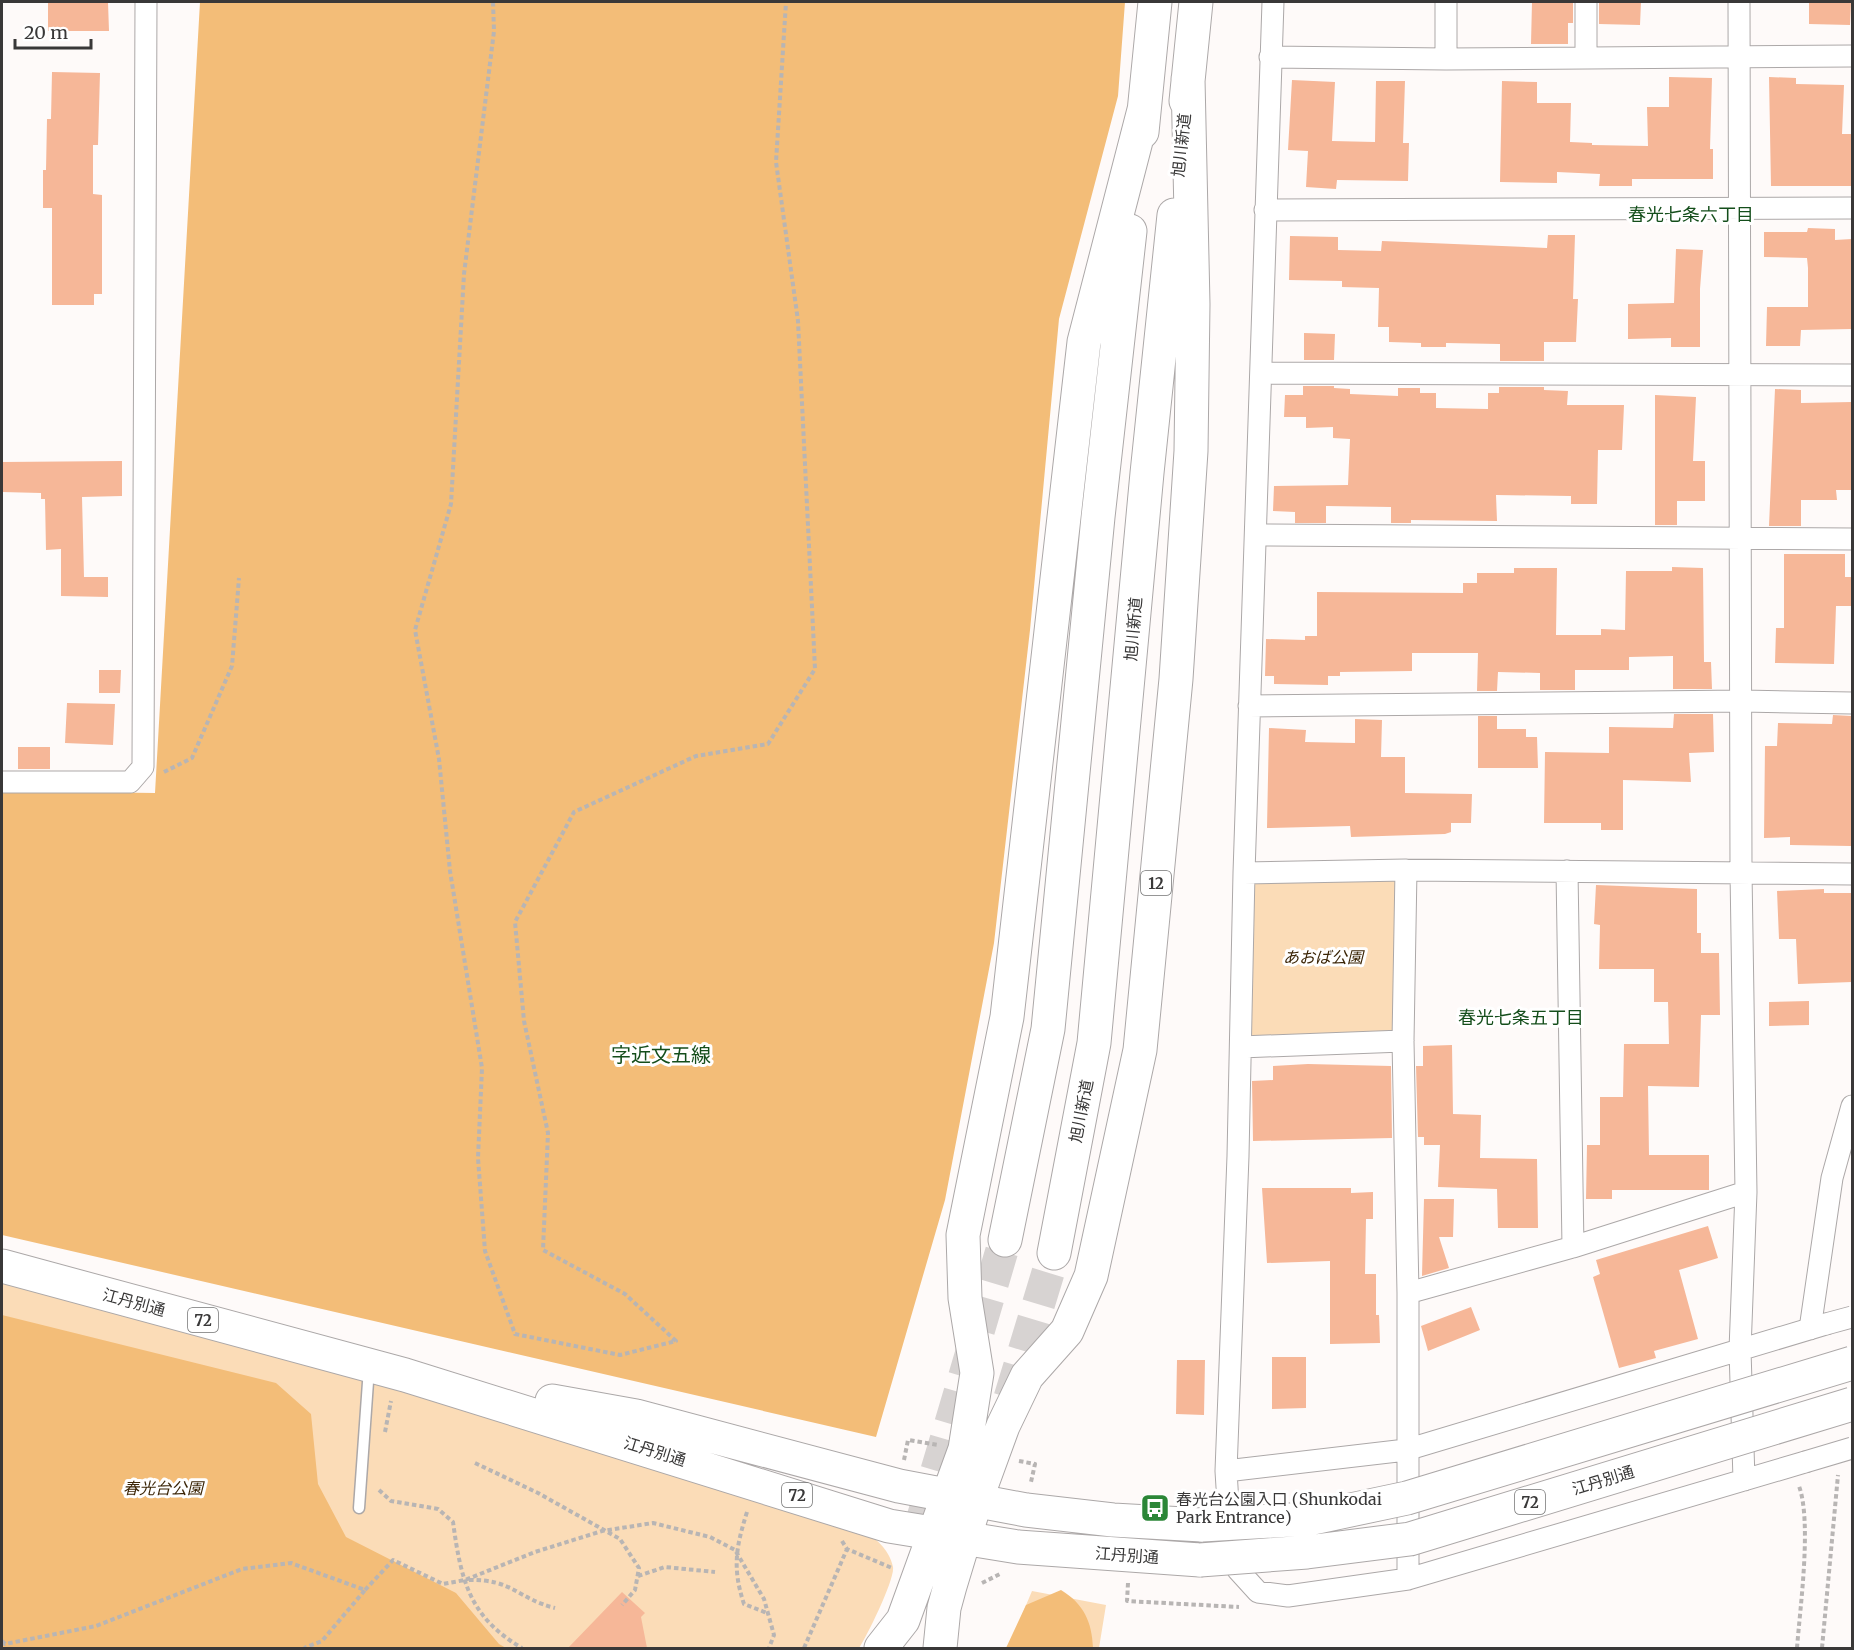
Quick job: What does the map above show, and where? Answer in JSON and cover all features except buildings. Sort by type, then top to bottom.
[{"type":"main road","name":"12","points":[[1005,1240],[1048,1029],[1098,518],[1155,2]]},
{"type":"main road","name":"旭川新道","points":[[1054,1253],[1094,1043],[1147,473],[1196,2]]},
{"type":"main road","name":"12","points":[[881,1648],[903,1620],[950,1536],[962,1498],[1003,1426],[1027,1376],[1067,1331],[1091,1275],[1140,1050],[1176,679],[1191,451],[1193,304],[1188,79]]},
{"type":"main road","name":"12","points":[[962,1498],[965,1449],[977,1373],[965,1298],[963,1235],[1007,1017],[1084,342],[1144,110]]},
{"type":"main road","name":"江丹別通","points":[[2,1266],[369,1365],[399,1385],[763,1484],[889,1526],[1040,1549],[1200,1560],[1307,1552],[1410,1539],[1852,1404]]},
{"type":"main road","name":"江丹別通","points":[[399,1385],[636,1416],[899,1486],[962,1498],[1102,1518],[1202,1525],[1308,1519],[1407,1498],[1852,1363]]},
{"type":"main road","name":"12","points":[[940,1648],[950,1536]]},
{"type":"street","points":[[2,782],[130,782],[143,767],[146,2]]},
{"type":"street","points":[[1273,2],[1226,1471],[1231,1551],[1238,1570],[1258,1592],[1288,1596],[1408,1578],[1852,1448]]},
{"type":"street","points":[[1446,2],[1446,59]]},
{"type":"street","points":[[1586,2],[1586,57]]},
{"type":"street","points":[[1739,2],[1743,539],[1741,873],[1746,1192],[1740,1350],[1744,1479]]},
{"type":"street","points":[[1270,57],[1446,59],[1740,55],[1852,56]]},
{"type":"street","points":[[1265,210],[1852,208]]},
{"type":"street","points":[[1261,373],[1852,375]]},
{"type":"street","points":[[1256,535],[1852,539]]},
{"type":"street","points":[[1250,706],[1742,701],[1852,703]]},
{"type":"street","points":[[1244,873],[1406,870],[1852,874]]},
{"type":"street","points":[[1406,870],[1403,1041],[1408,1293],[1408,1578]]},
{"type":"street","points":[[1567,871],[1573,1246]]},
{"type":"street","points":[[1241,1047],[1403,1041]]},
{"type":"street","points":[[1818,1327],[1832,1178],[1852,1106]]},
{"type":"street","points":[[1408,1293],[1573,1246],[1746,1192]]},
{"type":"street","points":[[1226,1471],[1407,1450],[1852,1317]]},
{"type":"lane","points":[[359,1508],[369,1365]]},
{"type":"path","points":[[493,2],[494,31],[464,274],[450,504],[415,630],[439,759],[450,871],[482,1068],[478,1158],[485,1251],[515,1334],[620,1355],[676,1341],[625,1294],[543,1250],[548,1133],[524,1021],[515,922],[574,812],[696,756],[768,744],[815,669],[798,321],[776,162],[786,2]]},
{"type":"path","points":[[143,767],[163,772],[192,758],[231,666],[239,578]]},
{"type":"path","points":[[382,1442],[399,1385]]},
{"type":"path","points":[[475,1463],[538,1493],[602,1531],[620,1539],[639,1568],[634,1590],[622,1605]]},
{"type":"path","points":[[1822,1648],[1838,1467]]},
{"type":"path","points":[[1797,1648],[1803,1581],[1804,1500],[1798,1483]]},
{"type":"path","points":[[378,1489],[391,1501],[438,1509],[453,1521],[471,1600],[501,1636],[522,1648]]},
{"type":"path","points":[[747,1512],[735,1550],[737,1584],[744,1604],[768,1613]]},
{"type":"path","points":[[465,1580],[535,1552],[602,1531],[653,1523],[710,1538],[735,1550],[764,1599],[774,1635],[769,1648]]},
{"type":"path","points":[[804,1648],[847,1550]]},
{"type":"path","points":[[304,1648],[322,1641],[393,1560],[443,1584],[491,1579],[514,1588],[540,1605],[555,1608]]},
{"type":"path","points":[[2,1641],[5,1644],[37,1639],[96,1626],[242,1569],[291,1563],[365,1590]]},
{"type":"path","points":[[637,1577],[665,1567],[715,1572]]},
{"type":"path","points":[[1129,1579],[1127,1601],[1201,1604]]},
{"type":"green space","points":[[200,2],[1125,2],[1118,96],[1059,319],[1030,630],[994,943],[945,1200],[876,1437],[2,1235],[2,791],[155,793]]},
{"type":"green space","name":"あおば公園","points":[[1406,870],[1403,1041],[1241,1047],[1244,873]]},
{"type":"green space","name":"春光台公園","points":[[2,1280],[400,1383],[862,1528],[881,1544],[888,1554],[893,1567],[890,1583],[859,1648],[2,1648]]},
{"type":"green space","points":[[2,1315],[276,1383],[311,1414],[318,1484],[346,1537],[456,1593],[499,1644],[506,1648],[2,1648]]},
{"type":"green space","points":[[1061,1590],[1076,1601],[1085,1614],[1091,1630],[1093,1648],[1006,1648],[1026,1605]]},
{"type":"green space","points":[[1032,1591],[1106,1605],[1099,1648],[1008,1648]]},
{"type":"tunnel","points":[[923,1518],[1005,1240]]},
{"type":"tunnel","points":[[1010,1398],[1054,1253]]},
{"type":"place","name":"春光台公園入口 (Shunkodai Park Entrance)","points":[[1155,1508]]},
{"type":"district","name":"春光七条六丁目","points":[[1691,214]]},
{"type":"district","name":"春光七条五丁目","points":[[1521,1017]]},
{"type":"district","name":"字近文五線","points":[[661,1054]]}]
